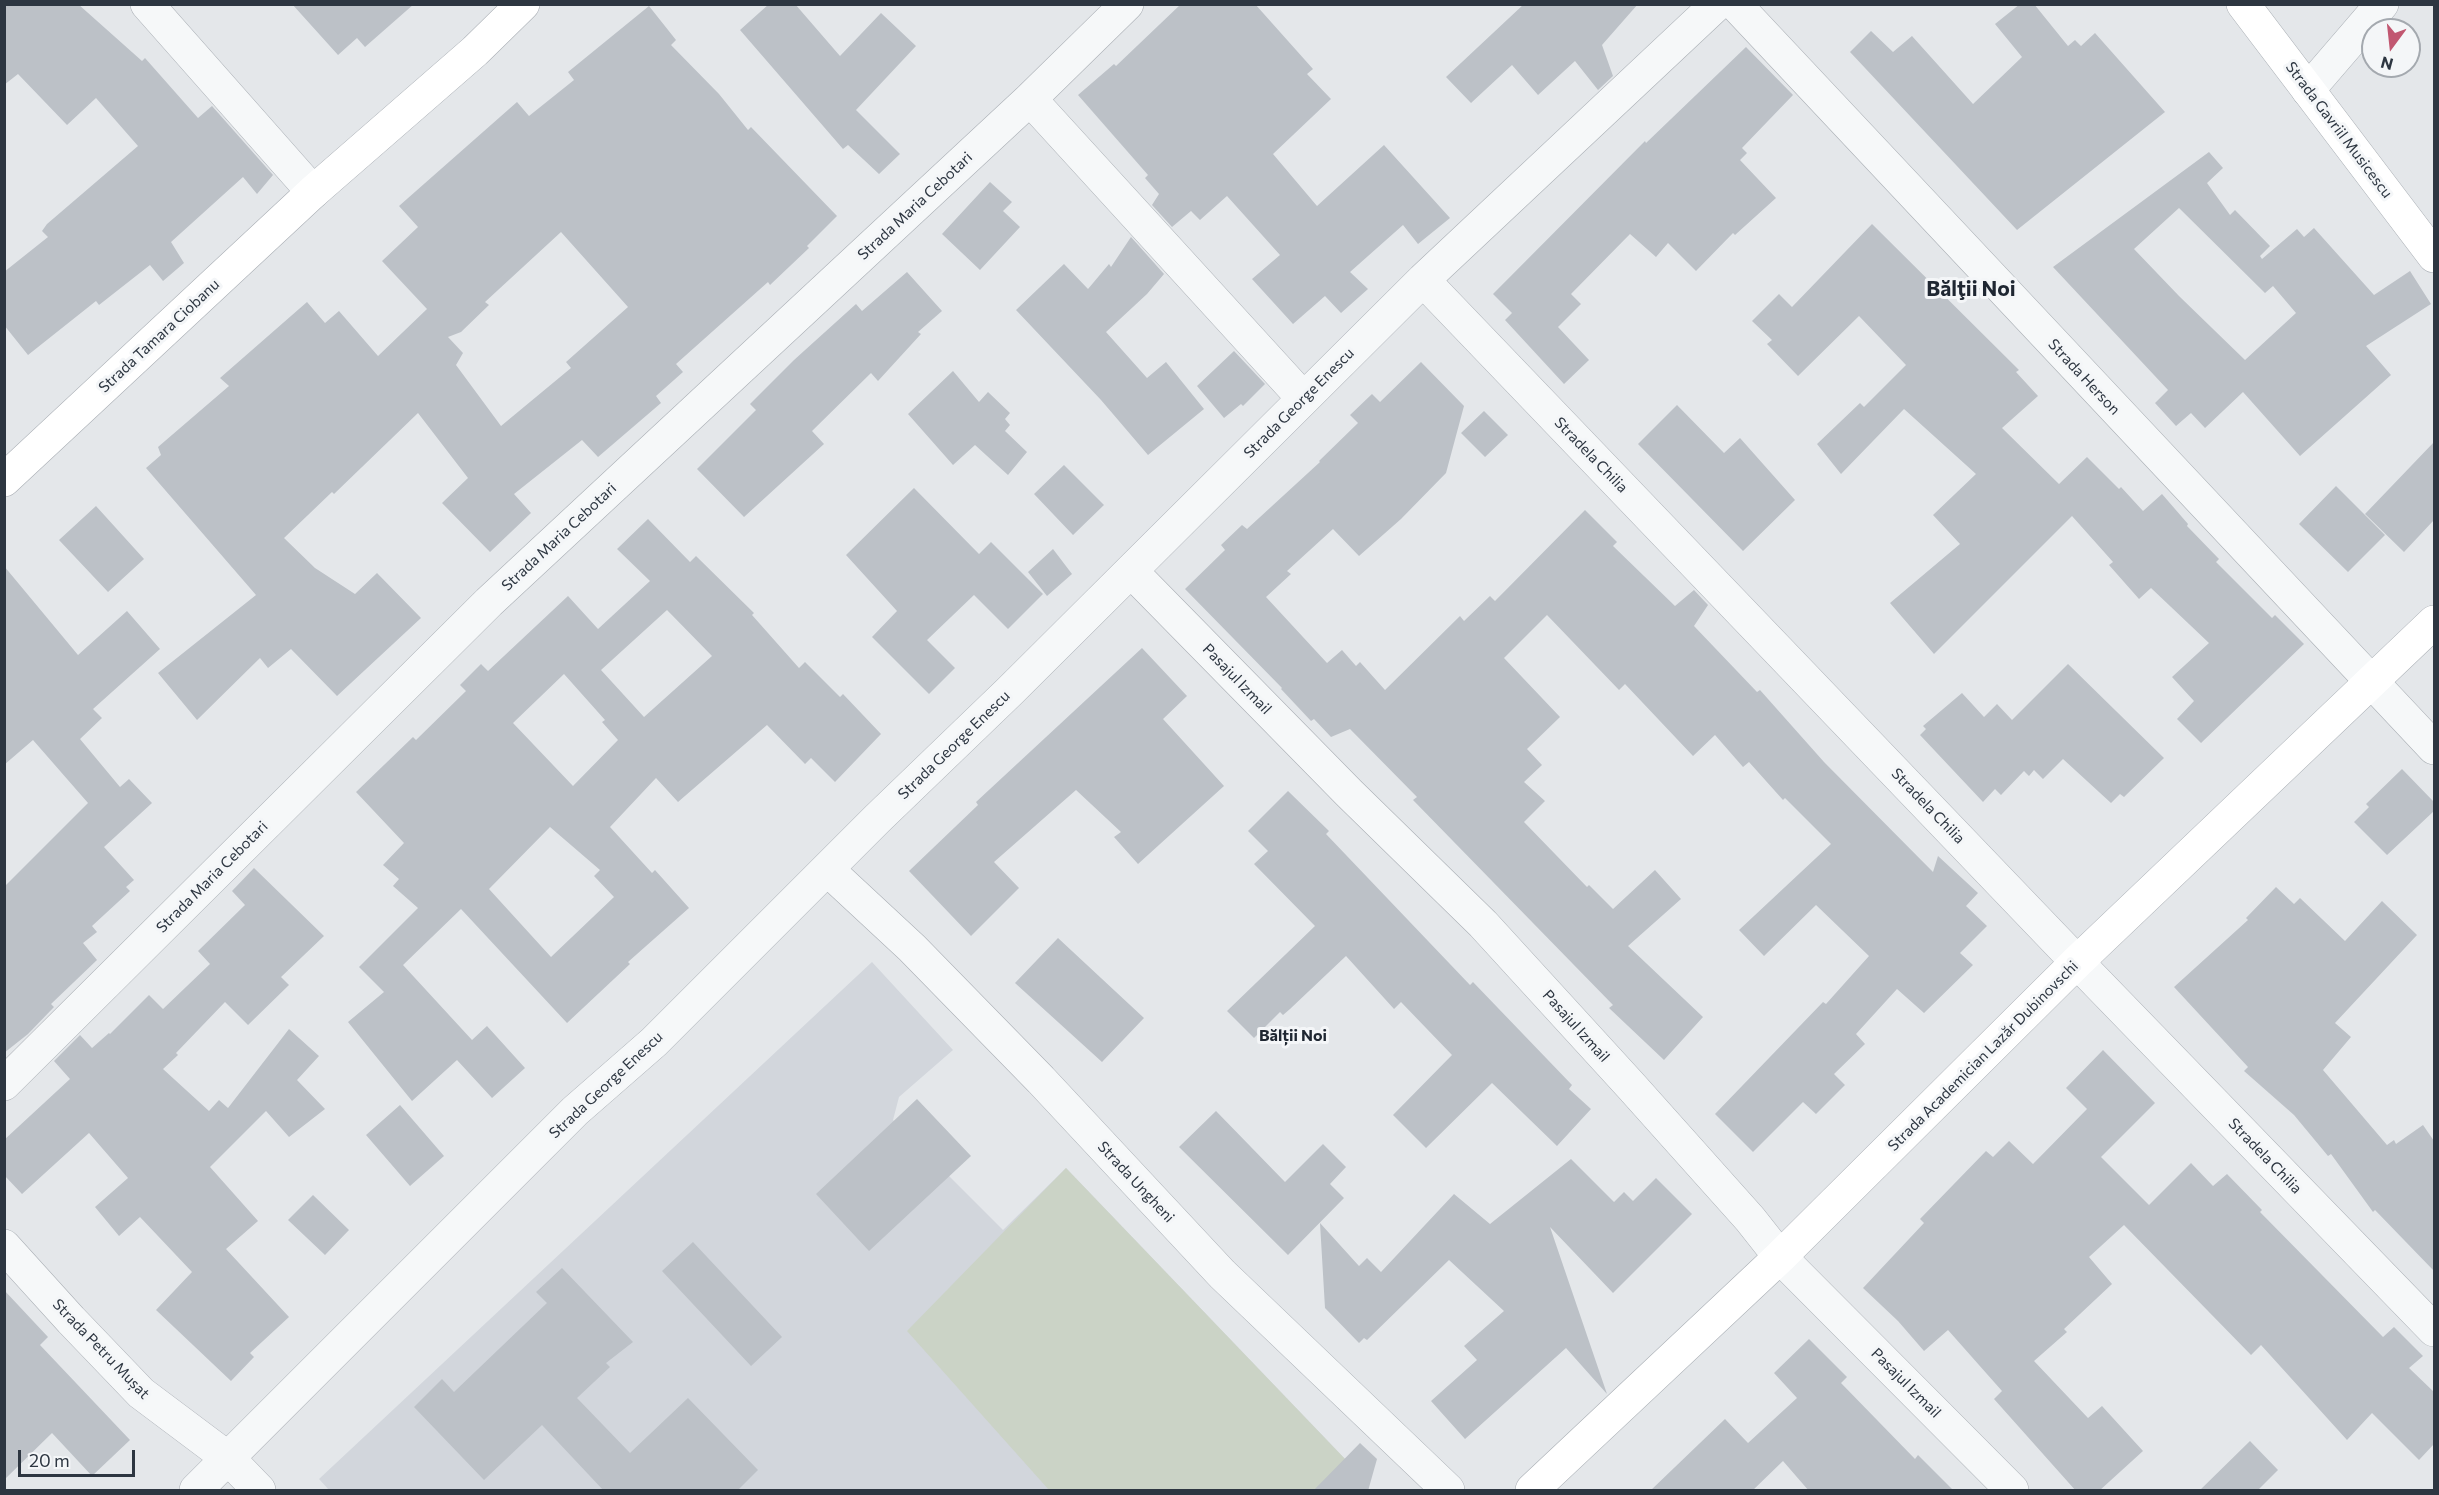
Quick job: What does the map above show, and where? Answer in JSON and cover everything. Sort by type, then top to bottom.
[{"type":"street","points":[[147,4],[313,192]]},
{"type":"street","name":"Strada Tamara Ciobanu","points":[[4,480],[313,192],[475,51],[523,4]]},
{"type":"street","name":"Strada Maria Cebotari","points":[[4,1084],[489,602],[1030,99],[1127,4]]},
{"type":"street","name":"Strada George Enescu","points":[[196,1491],[575,1111],[654,1042],[1423,280],[1717,4]]},
{"type":"street","name":"Strada Herson","points":[[1735,4],[2434,748]]},
{"type":"street","name":"Strada Gavriil Musicescu","points":[[2243,4],[2434,256]]},
{"type":"street","points":[[2308,90],[2382,4]]},
{"type":"street","points":[[1030,99],[1303,398]]},
{"type":"street","name":"Stradela Chilia","points":[[1423,280],[2077,962],[2434,1330]]},
{"type":"street","name":"Pasajul Izmail","points":[[1131,571],[1349,793],[1483,924],[1750,1219],[1780,1257],[2012,1491]]},
{"type":"street","name":"Strada Academician Lazăr Dubinovschi","points":[[1532,1491],[1780,1257],[2077,962],[2434,622]]},
{"type":"street","name":"Strada Ungheni","points":[[828,870],[912,948],[969,1006],[1222,1274],[1448,1491]]},
{"type":"street","name":"Strada Petru Mușat","points":[[4,1246],[70,1320],[141,1393],[229,1459],[259,1491]]},
{"type":"shaded area","points":[[872,962],[953,1050],[899,1097],[893,1120],[1003,1230],[1066,1168],[1347,1461],[1319,1490],[329,1490],[319,1479]]},
{"type":"shaded area","points":[[1066,1168],[1347,1461],[1319,1490],[1049,1490],[907,1331]]},
{"type":"building","points":[[4,4],[78,4],[142,61],[145,58],[198,118],[212,106],[273,175],[257,194],[243,177],[171,242],[184,263],[163,281],[150,265],[99,305],[96,301],[28,355],[4,325],[4,272],[48,237],[42,231],[47,224],[138,146],[96,98],[67,125],[18,74],[4,85]]},
{"type":"building","points":[[292,4],[414,4],[365,47],[357,38],[338,55]]},
{"type":"building","points":[[769,4],[795,4],[840,56],[881,13],[916,46],[856,110],[900,154],[879,174],[848,145],[843,149],[740,30]]},
{"type":"building","points":[[1181,4],[1255,4],[1313,69],[1307,74],[1331,99],[1273,154],[1317,206],[1384,145],[1450,218],[1418,244],[1403,225],[1350,272],[1368,289],[1341,313],[1325,296],[1293,324],[1252,279],[1280,255],[1227,196],[1200,220],[1191,211],[1172,227],[1152,205],[1159,194],[1145,178],[1148,175],[1078,95],[1114,64],[1116,66]]},
{"type":"building","points":[[1524,4],[1638,4],[1602,45],[1613,76],[1598,90],[1575,61],[1538,95],[1512,65],[1471,103],[1446,77]]},
{"type":"building","points":[[2020,4],[2034,4],[2068,46],[2075,40],[2081,46],[2095,33],[2165,112],[2017,230],[1850,52],[1871,31],[1893,52],[1912,36],[1973,104],[2022,57],[1995,24]]},
{"type":"building","points":[[649,6],[676,40],[671,45],[719,94],[748,130],[751,127],[837,216],[807,246],[809,248],[770,285],[768,282],[676,364],[683,372],[656,396],[661,403],[598,457],[582,440],[514,494],[531,513],[490,552],[442,503],[468,478],[418,413],[334,494],[332,492],[284,538],[315,568],[355,594],[377,573],[421,618],[337,696],[291,649],[268,668],[260,658],[197,720],[158,673],[256,595],[146,468],[161,455],[158,447],[229,386],[220,378],[307,302],[325,323],[339,311],[378,356],[427,309],[382,261],[418,227],[399,206],[517,102],[529,116],[574,80],[568,72]],"holes":[[[561,232],[628,307],[566,362],[571,368],[501,426],[456,365],[463,353],[448,337],[461,332],[489,305],[485,302]]]},
{"type":"building","points":[[1746,47],[1793,95],[1742,148],[1747,153],[1740,160],[1776,198],[1735,235],[1733,233],[1696,271],[1668,243],[1656,257],[1630,234],[1571,294],[1581,304],[1558,327],[1589,360],[1564,384],[1505,320],[1512,313],[1493,294],[1645,141],[1646,143]]},
{"type":"building","points":[[2209,152],[2223,168],[2207,183],[2230,215],[2235,210],[2270,246],[2260,256],[2262,259],[2297,229],[2304,237],[2314,228],[2374,295],[2410,271],[2431,304],[2366,346],[2391,375],[2300,456],[2243,392],[2205,428],[2191,413],[2176,426],[2155,403],[2168,390],[2053,267]],"holes":[[[2179,208],[2265,293],[2273,286],[2296,313],[2245,360],[2134,249]]]},
{"type":"building","points":[[990,182],[1012,202],[1003,211],[1020,227],[980,270],[942,234]]},
{"type":"building","points":[[1872,224],[2019,370],[2016,372],[2038,396],[2002,428],[2059,484],[2087,457],[2119,489],[2121,487],[2143,511],[2162,494],[2188,524],[2187,526],[2219,559],[2216,562],[2272,618],[2275,615],[2304,644],[2201,743],[2177,719],[2194,701],[2172,677],[2209,643],[2151,588],[2139,599],[2109,565],[2113,562],[2072,516],[1934,654],[1890,603],[1960,544],[1933,515],[1976,474],[1904,409],[1841,474],[1817,444],[1860,403],[1864,407],[1906,365],[1859,316],[1798,376],[1767,344],[1772,340],[1752,321],[1779,294],[1792,307]]},
{"type":"building","points":[[1131,237],[1164,274],[1147,294],[1106,332],[1147,378],[1166,362],[1204,409],[1148,455],[1101,400],[1016,310],[1064,264],[1088,289],[1109,264],[1111,267]]},
{"type":"building","points":[[907,272],[942,311],[918,332],[921,334],[878,381],[871,373],[812,431],[824,444],[744,517],[697,469],[756,410],[750,404],[794,360],[856,304],[862,311]]},
{"type":"building","points":[[1234,351],[1265,384],[1243,406],[1241,404],[1224,418],[1197,386]]},
{"type":"building","points":[[1421,362],[1464,406],[1446,473],[1401,519],[1359,556],[1333,529],[1287,571],[1291,574],[1266,597],[1327,663],[1342,650],[1356,666],[1360,662],[1385,690],[1460,616],[1464,621],[1490,596],[1495,601],[1585,510],[1617,542],[1613,546],[1675,606],[1694,590],[1708,605],[1694,626],[1757,692],[1760,690],[1824,762],[1933,872],[1938,856],[1978,893],[1966,906],[1987,926],[1960,953],[1973,965],[1924,1013],[1897,989],[1856,1034],[1865,1044],[1834,1074],[1845,1085],[1816,1114],[1803,1102],[1753,1152],[1715,1114],[1823,1002],[1826,1004],[1869,956],[1816,905],[1764,956],[1739,930],[1831,844],[1785,798],[1783,800],[1749,762],[1743,767],[1715,735],[1693,756],[1625,684],[1619,690],[1547,615],[1504,658],[1560,717],[1527,749],[1542,765],[1524,782],[1545,801],[1524,822],[1587,887],[1589,885],[1613,909],[1655,870],[1681,899],[1628,946],[1703,1017],[1664,1060],[1609,1008],[1613,1005],[1413,800],[1417,797],[1350,729],[1331,737],[1314,719],[1311,721],[1282,688],[1185,589],[1225,550],[1221,545],[1242,525],[1247,529],[1320,462],[1358,423],[1350,415],[1372,394],[1380,402]]},
{"type":"building","points":[[953,371],[979,402],[988,392],[1010,413],[1005,419],[1010,425],[1005,431],[1027,452],[1008,475],[975,445],[953,465],[908,414]]},
{"type":"building","points":[[1677,405],[1724,453],[1740,438],[1795,500],[1743,551],[1638,444]]},
{"type":"building","points":[[1484,411],[1508,435],[1485,457],[1461,433]]},
{"type":"building","points":[[2434,442],[2434,520],[2404,552],[2365,514]]},
{"type":"building","points":[[1064,465],[1104,505],[1073,535],[1034,494]]},
{"type":"building","points":[[2336,486],[2385,535],[2348,572],[2299,524]]},
{"type":"building","points":[[914,488],[979,554],[991,542],[1043,594],[1008,629],[974,595],[927,640],[955,668],[929,694],[872,637],[897,611],[846,555]]},
{"type":"building","points":[[96,506],[144,559],[108,592],[59,540]]},
{"type":"building","points":[[648,519],[690,562],[696,556],[754,613],[752,615],[799,668],[805,662],[840,697],[843,694],[881,734],[835,782],[811,758],[805,764],[767,725],[678,802],[656,778],[610,827],[652,873],[655,870],[689,908],[628,962],[630,964],[567,1023],[461,909],[403,965],[472,1040],[487,1026],[525,1068],[492,1098],[457,1060],[412,1101],[348,1022],[384,992],[359,967],[418,908],[393,886],[399,879],[383,865],[404,843],[356,792],[413,737],[416,740],[466,691],[460,685],[481,664],[488,671],[568,596],[598,629],[650,581],[617,549]],"holes":[[[667,610],[712,656],[644,717],[601,670]],[[564,674],[605,720],[602,722],[618,740],[573,786],[513,723]],[[550,827],[600,870],[594,876],[614,897],[551,957],[489,889]]]},
{"type":"building","points":[[1053,549],[1072,574],[1047,596],[1028,572]]},
{"type":"building","points":[[4,566],[78,655],[127,611],[160,649],[93,709],[102,718],[80,739],[120,787],[129,779],[152,803],[104,847],[134,880],[126,887],[130,891],[92,926],[97,932],[83,943],[97,960],[51,1004],[54,1007],[28,1034],[4,1053],[4,887],[88,803],[33,740],[4,765]]},
{"type":"building","points":[[1142,648],[1187,696],[1163,719],[1224,786],[1138,864],[1114,837],[1121,832],[1076,790],[994,862],[1019,888],[971,936],[909,871],[978,805],[976,802]]},
{"type":"building","points":[[2068,664],[2164,758],[2124,797],[2120,794],[2111,803],[2063,759],[2043,779],[2034,770],[2029,776],[2024,771],[2001,795],[1995,789],[1983,802],[1920,735],[1926,729],[1923,726],[1962,693],[1984,717],[1997,704],[2012,720]]},
{"type":"building","points":[[2402,769],[2434,802],[2434,811],[2387,855],[2354,822],[2369,807],[2366,804]]},
{"type":"building","points":[[1288,791],[1329,831],[1326,834],[1470,985],[1473,982],[1572,1085],[1569,1089],[1591,1109],[1557,1146],[1492,1083],[1426,1148],[1393,1115],[1452,1055],[1401,1002],[1394,1009],[1346,956],[1290,1009],[1283,1015],[1280,1012],[1254,1038],[1227,1011],[1315,926],[1254,864],[1268,851],[1248,831]]},
{"type":"building","points":[[254,868],[324,936],[281,977],[289,985],[248,1025],[225,1002],[163,1069],[209,1111],[219,1100],[228,1108],[289,1029],[319,1056],[297,1080],[325,1109],[289,1137],[266,1111],[210,1167],[258,1221],[226,1249],[289,1317],[250,1353],[254,1357],[231,1381],[156,1310],[192,1272],[140,1217],[119,1236],[95,1207],[128,1178],[89,1133],[22,1194],[4,1175],[4,1140],[70,1079],[54,1061],[80,1035],[92,1048],[110,1034],[149,995],[163,1009],[210,964],[198,951],[245,905],[232,891]]},
{"type":"building","points":[[2276,887],[2294,904],[2300,898],[2345,941],[2382,901],[2417,935],[2335,1023],[2351,1037],[2323,1070],[2387,1145],[2394,1140],[2396,1144],[2423,1125],[2434,1141],[2434,1271],[2375,1210],[2373,1212],[2331,1154],[2328,1156],[2294,1115],[2244,1071],[2248,1067],[2174,987],[2248,920],[2246,918]]},
{"type":"building","points":[[1058,938],[1144,1018],[1102,1062],[1015,983]]},
{"type":"building","points":[[2103,1050],[2155,1103],[2101,1157],[2149,1205],[2191,1163],[2213,1186],[2227,1174],[2262,1210],[2260,1212],[2383,1337],[2394,1327],[2423,1356],[2409,1368],[2434,1392],[2434,1444],[2419,1460],[2372,1413],[2347,1440],[2261,1345],[2251,1355],[2124,1225],[2089,1257],[2112,1284],[2064,1329],[2067,1332],[2034,1361],[2088,1418],[2102,1406],[2143,1451],[2099,1491],[2076,1491],[1994,1399],[2002,1391],[1948,1330],[1924,1351],[1898,1321],[1863,1288],[1924,1223],[1920,1219],[1986,1151],[1993,1157],[2009,1141],[2033,1164],[2087,1109],[2066,1088]]},
{"type":"building","points":[[917,1099],[971,1156],[869,1251],[816,1194]]},
{"type":"building","points":[[400,1105],[444,1156],[410,1186],[366,1135]]},
{"type":"building","points":[[1216,1111],[1285,1182],[1323,1144],[1346,1167],[1330,1184],[1344,1198],[1288,1255],[1179,1147]]},
{"type":"building","points":[[1571,1159],[1614,1202],[1624,1192],[1633,1201],[1656,1178],[1692,1214],[1613,1293],[1550,1227],[1607,1394],[1566,1348],[1465,1439],[1431,1401],[1477,1360],[1464,1346],[1504,1311],[1449,1260],[1367,1340],[1364,1338],[1359,1343],[1325,1308],[1320,1223],[1359,1266],[1367,1258],[1381,1272],[1454,1194],[1490,1224]]},
{"type":"building","points":[[313,1195],[349,1230],[325,1255],[288,1220]]},
{"type":"building","points":[[693,1242],[782,1337],[751,1366],[662,1271]]},
{"type":"building","points":[[562,1268],[633,1342],[606,1363],[610,1367],[577,1398],[630,1453],[688,1398],[758,1470],[737,1491],[604,1491],[542,1425],[484,1480],[414,1407],[442,1379],[454,1392],[547,1303],[536,1292]]},
{"type":"building","points":[[4,1290],[48,1337],[40,1345],[130,1440],[92,1476],[52,1433],[4,1480]]},
{"type":"building","points":[[1809,1339],[1847,1377],[1841,1383],[1915,1459],[1918,1455],[1954,1491],[1809,1491],[1783,1461],[1752,1491],[1650,1491],[1725,1419],[1748,1443],[1797,1398],[1774,1373]]},
{"type":"building","points":[[2250,1441],[2278,1470],[2257,1491],[2199,1491]]},
{"type":"building","points":[[1360,1443],[1377,1459],[1368,1491],[1313,1491]]},
{"type":"district","name":"Bălţii Noi","points":[[1971,289]]},
{"type":"district","name":"Bălții Noi","points":[[1293,1036]]}]
